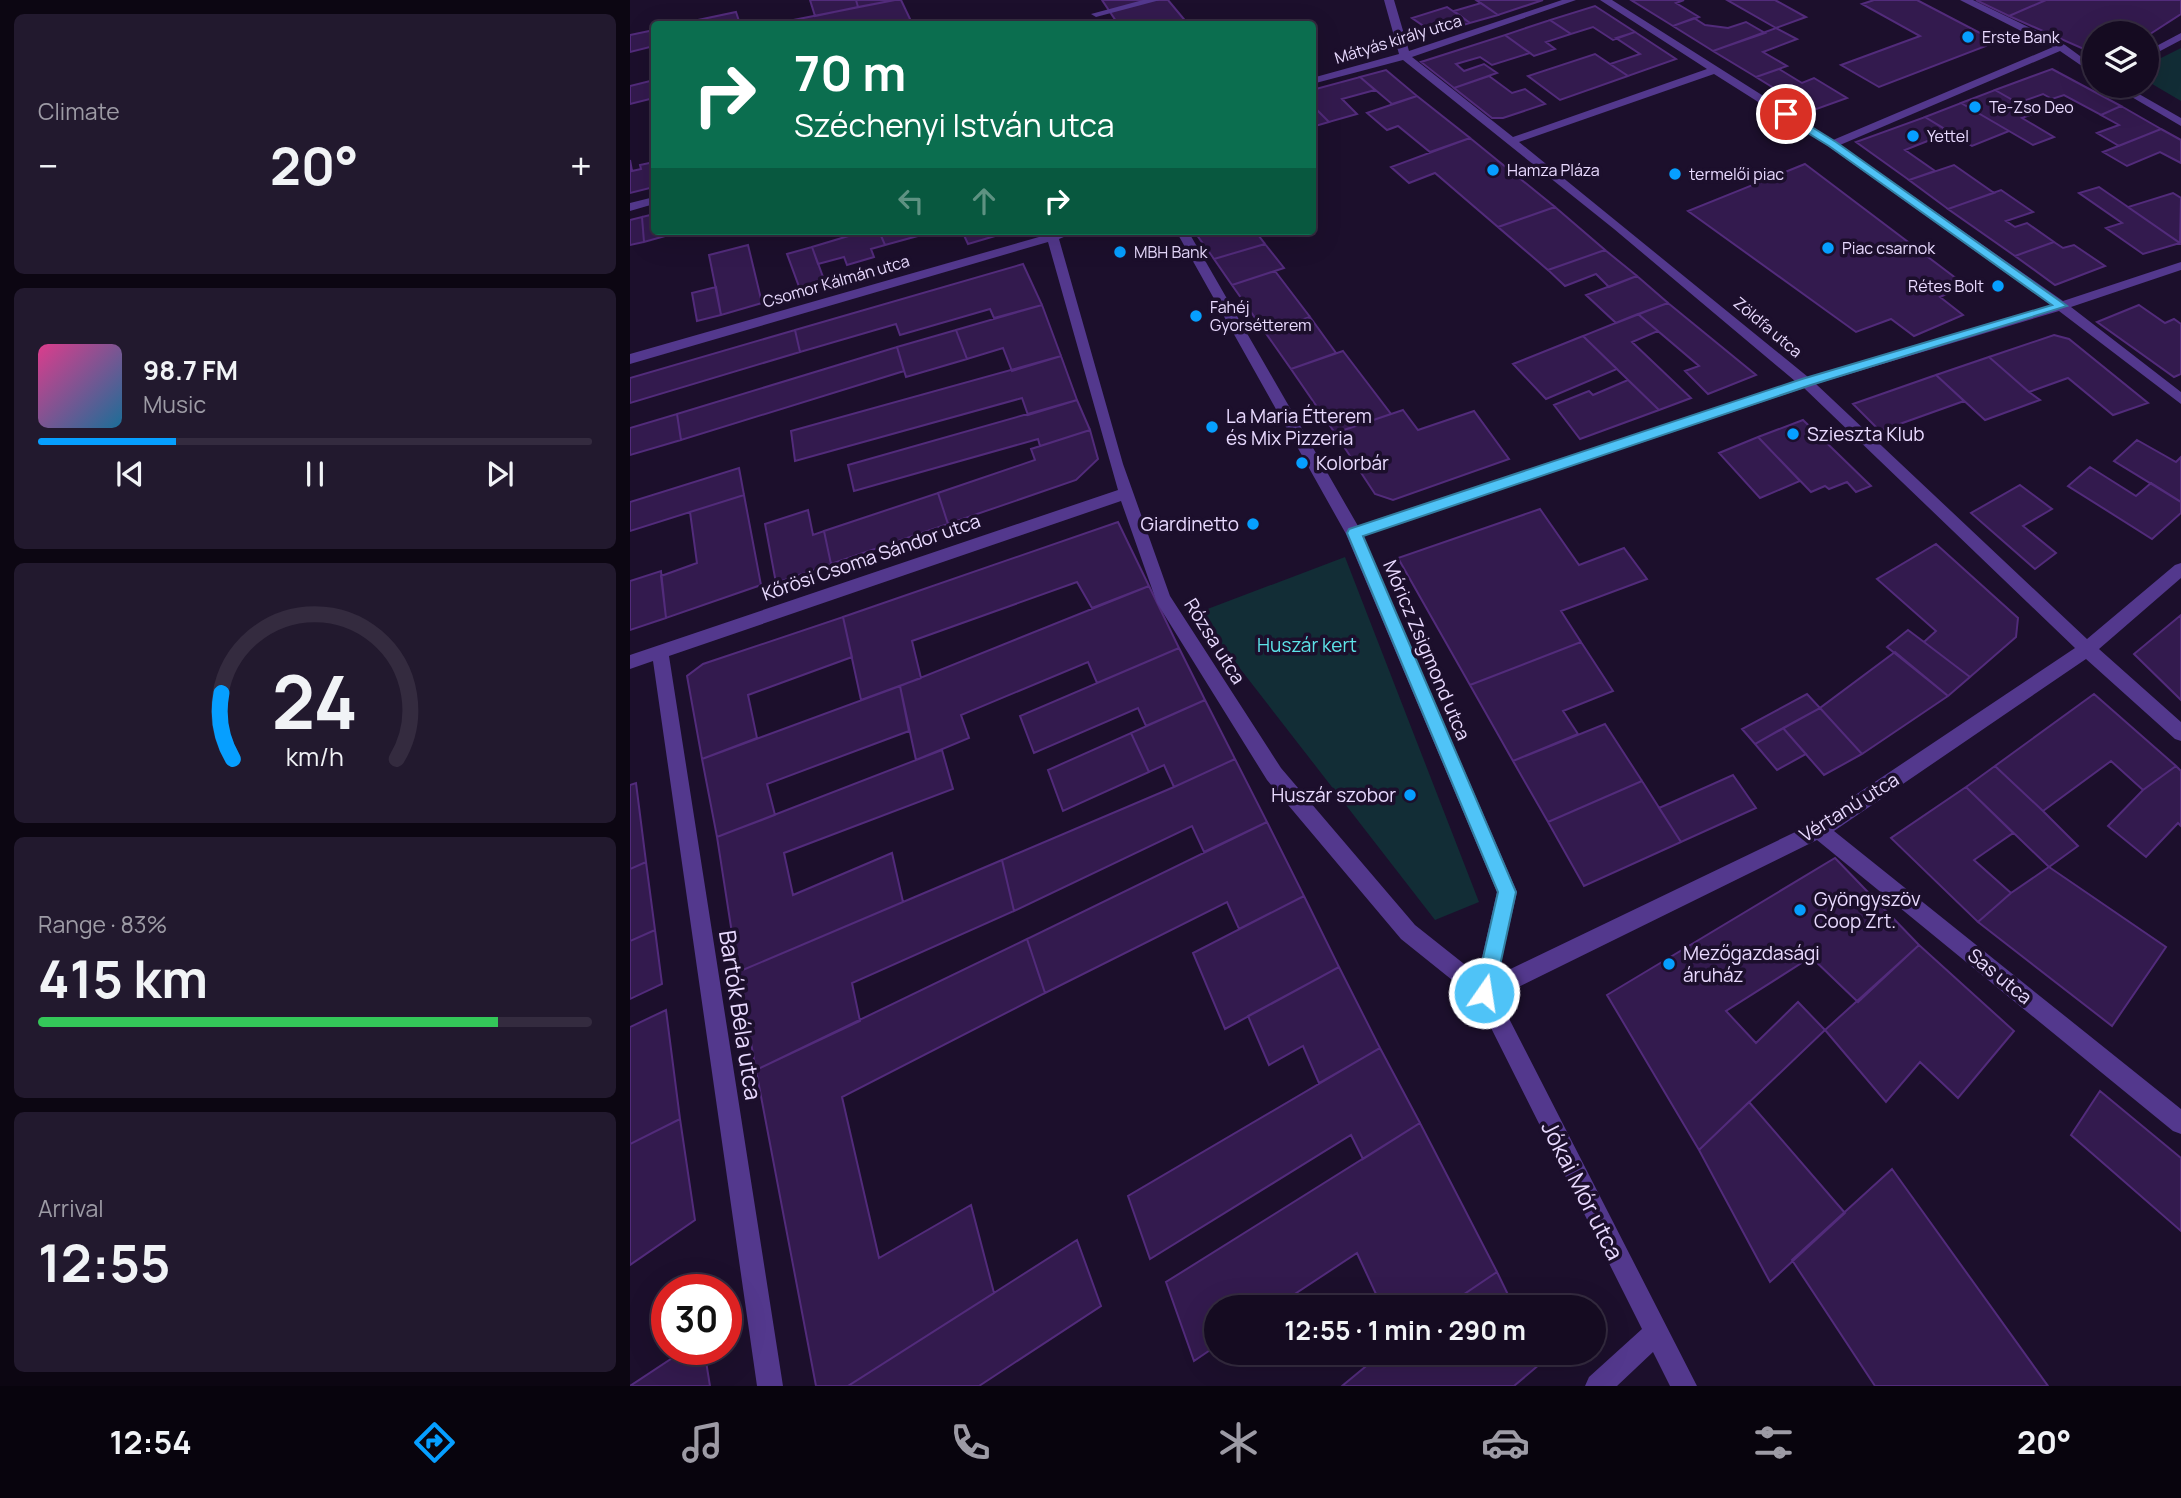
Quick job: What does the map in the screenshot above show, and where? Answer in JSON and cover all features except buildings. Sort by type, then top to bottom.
[{"type":"street","points":[[1096,14],[1155,0]]},
{"type":"street","points":[[1389,0],[1405,56]]},
{"type":"street","name":"Mátyás király utca","points":[[1316,80],[1405,56],[1571,0]]},
{"type":"street","points":[[1605,0],[1832,144],[2061,306],[2181,399]]},
{"type":"street","points":[[1965,0],[2061,47],[2082,61]]},
{"type":"street","points":[[2159,48],[2181,36]]},
{"type":"street","points":[[1832,144],[2061,47]]},
{"type":"street","name":"Zöldfa utca","points":[[1405,56],[1806,382],[2087,649],[2181,733]]},
{"type":"street","points":[[1511,141],[1715,70]]},
{"type":"street","points":[[2138,98],[2181,123]]},
{"type":"street","points":[[630,207],[651,202]]},
{"type":"street","name":"Csomor Kálmán utca","points":[[630,359],[1048,235]]},
{"type":"street","name":"Rózsa utca","points":[[1051,235],[1126,493],[1163,598],[1274,774],[1408,932],[1484,993]]},
{"type":"street","name":"Móricz Zsigmond utca","points":[[1184,235],[1354,533],[1507,892],[1484,993]]},
{"type":"street","points":[[1354,533],[1806,382],[2061,306],[2181,266]]},
{"type":"street","name":"Kőrösi Csoma Sándor utca","points":[[630,662],[1126,493]]},
{"type":"street","name":"Vértanú utca","points":[[1484,993],[1819,830],[2087,649],[2181,569]]},
{"type":"street","name":"Bartók Béla utca","points":[[660,651],[770,1386]]},
{"type":"street","name":"Sas utca","points":[[1819,830],[2181,1123]]},
{"type":"street","name":"Jókai Mór utca","points":[[1484,993],[1684,1386]]},
{"type":"street","points":[[1598,1386],[1656,1334]]},
{"type":"green space","points":[[2181,48],[2181,101],[2159,88],[2159,59]]},
{"type":"green space","name":"Huszár kert","points":[[1345,557],[1479,902],[1435,920],[1197,613]]},
{"type":"place","name":"Erste Bank","points":[[1968,37]]},
{"type":"place","name":"Te-Zso Deo","points":[[1975,107]]},
{"type":"place","name":"Yettel","points":[[1913,136]]},
{"type":"place","name":"Hamza Pláza","points":[[1493,170]]},
{"type":"place","name":"termelői piac","points":[[1675,174]]},
{"type":"place","name":"Piac csarnok","points":[[1828,248]]},
{"type":"place","name":"MBH Bank","points":[[1120,252]]},
{"type":"place","name":"Rétes Bolt","points":[[1998,286]]},
{"type":"place","name":"Fahéj Gyorsétterem","points":[[1196,316]]},
{"type":"place","name":"La Maria Étterem és Mix Pizzeria","points":[[1212,427]]},
{"type":"place","name":"Szieszta Klub","points":[[1793,434]]},
{"type":"place","name":"Kolorbár","points":[[1302,463]]},
{"type":"place","name":"Giardinetto","points":[[1253,524]]},
{"type":"place","name":"Huszár szobor","points":[[1410,795]]},
{"type":"place","name":"Gyöngyszöv Coop Zrt.","points":[[1800,910]]},
{"type":"place","name":"Mezőgazdasági áruház","points":[[1669,964]]},
{"type":"route","points":[[1484,993],[1507,892],[1354,533],[1806,382],[2061,306],[1786,114]]}]
